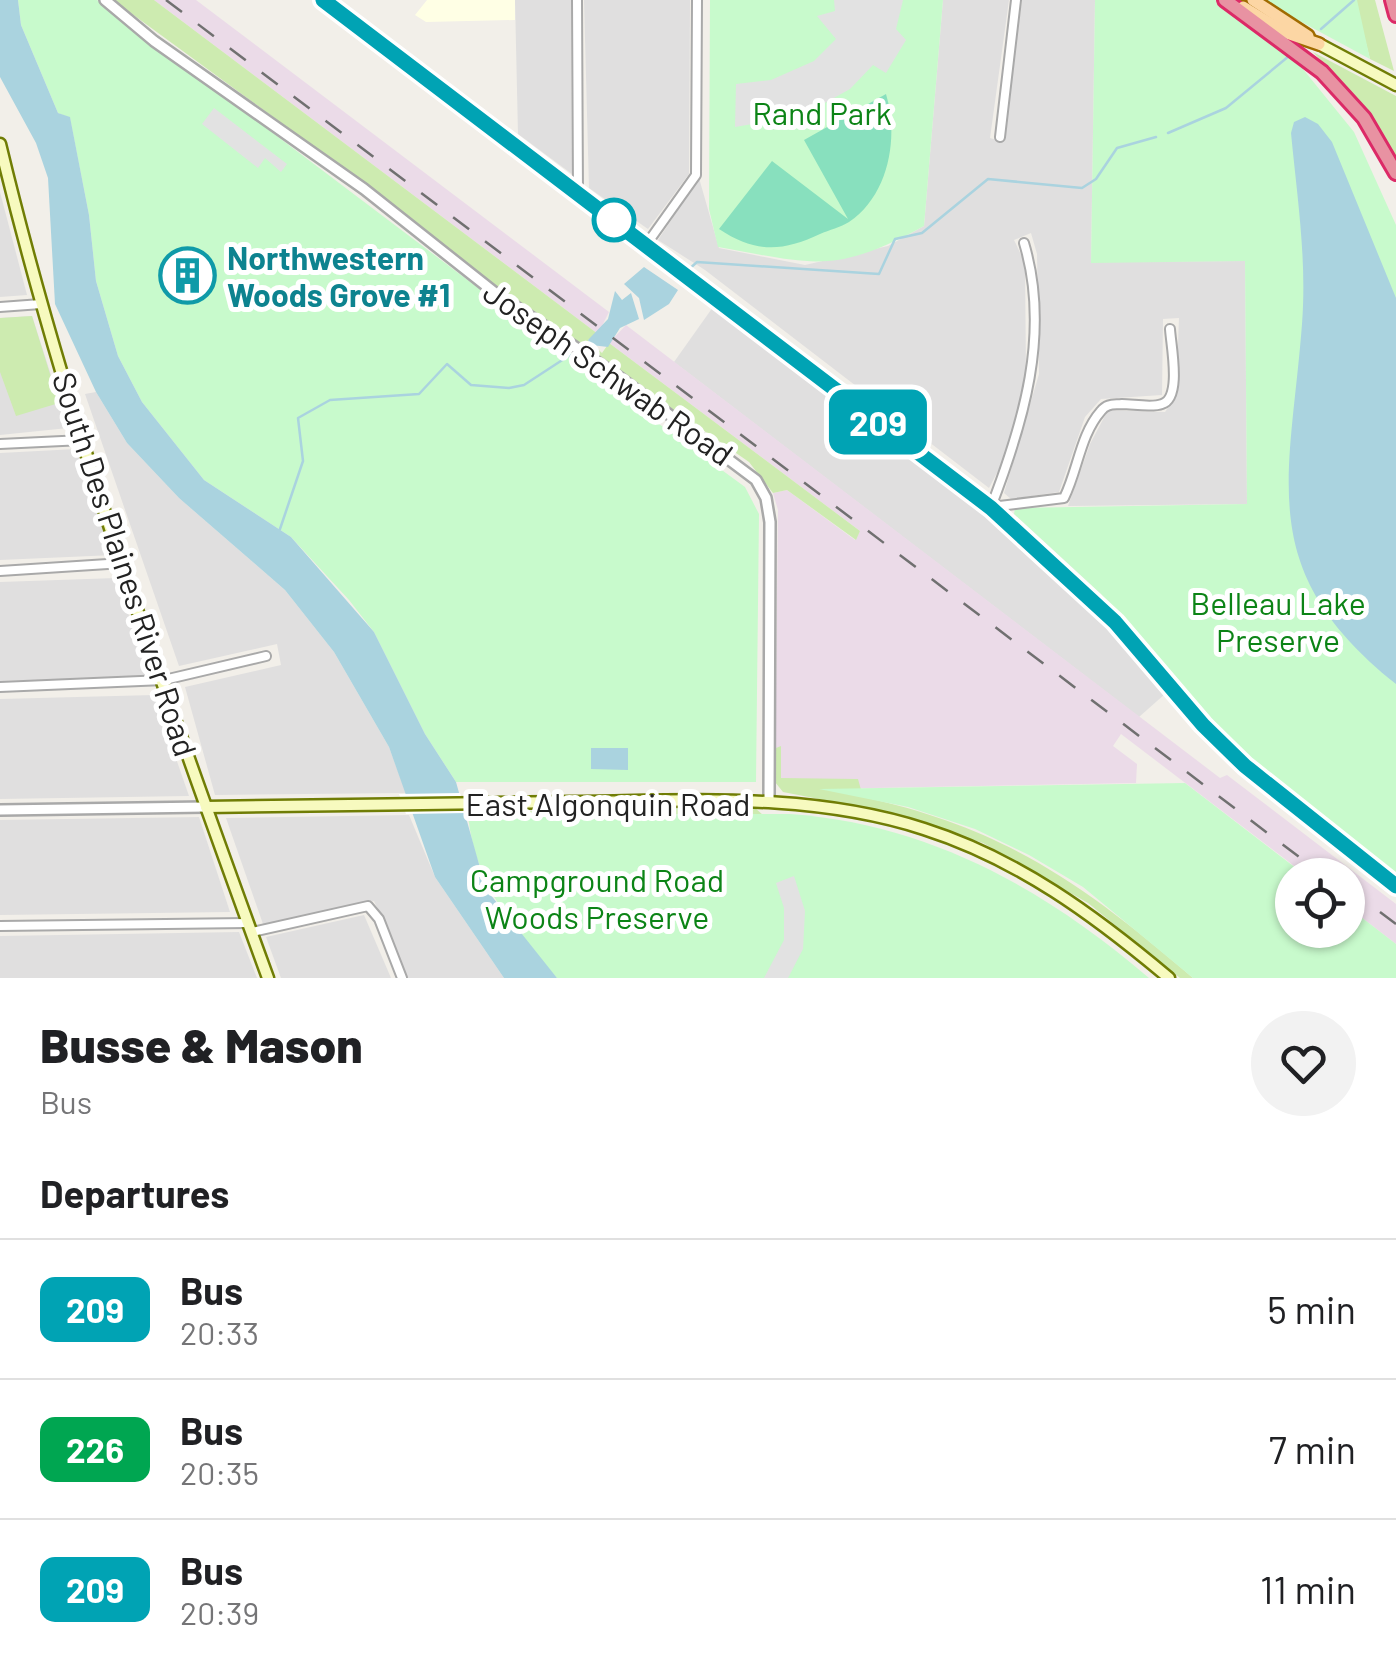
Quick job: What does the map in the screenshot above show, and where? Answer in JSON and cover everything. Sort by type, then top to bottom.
[{"type":"highway","points":[[1225,0],[1322,72],[1364,118],[1396,173]]},
{"type":"highway","points":[[1392,0],[1396,15]]},
{"type":"main road","points":[[322,0],[991,508],[1115,622],[1203,725],[1245,766],[1396,886]]},
{"type":"main road","points":[[1233,0],[1284,32],[1320,44]]},
{"type":"main road","points":[[1253,0],[1320,44],[1396,85]]},
{"type":"main road","name":"South Des Plaines River Road","points":[[0,144],[3,170],[82,440],[206,808],[268,978]]},
{"type":"main road","name":"East Algonquin Road","points":[[206,808],[769,802],[888,818],[981,850],[1060,893],[1169,978]]},
{"type":"street","name":"Joseph Schwab Road","points":[[104,0],[154,41],[364,188],[494,292],[740,465],[759,484],[770,522],[769,802]]},
{"type":"street","points":[[577,0],[578,193]]},
{"type":"street","points":[[646,245],[696,175],[696,0]]},
{"type":"street","points":[[1000,137],[1016,0]]},
{"type":"street","points":[[1024,243],[1034,326],[1033,376],[1014,447],[991,508],[1064,498],[1076,474],[1081,446],[1101,410],[1108,405],[1160,406],[1168,401],[1173,386],[1170,329]]},
{"type":"street","points":[[0,306],[42,304]]},
{"type":"street","points":[[0,444],[82,440]]},
{"type":"street","points":[[0,570],[123,563]]},
{"type":"street","points":[[0,687],[164,680],[266,656]]},
{"type":"street","name":"East Algonquin Road","points":[[0,810],[206,808]]},
{"type":"street","points":[[0,926],[250,928],[368,906],[380,919],[402,978]]},
{"type":"shaded area","points":[[154,0],[196,0],[609,312],[598,334]]},
{"type":"shaded area","points":[[427,0],[515,0],[515,20],[426,22],[415,15]]},
{"type":"shaded area","points":[[515,0],[571,0],[572,174],[518,134]]},
{"type":"shaded area","points":[[584,0],[690,0],[689,174],[648,229],[589,188]]},
{"type":"shaded area","points":[[834,0],[903,0],[896,29],[906,40],[886,73],[873,65],[850,89],[803,115],[735,127],[736,84],[771,80],[814,61],[836,39],[817,16],[835,11]]},
{"type":"shaded area","points":[[943,0],[1009,0],[990,138],[1003,142],[1022,0],[1095,0],[1091,262],[1245,261],[1247,504],[1068,506],[1090,444],[1108,410],[1165,412],[1176,396],[1179,318],[1163,319],[1162,395],[1101,399],[1085,417],[1059,492],[1011,499],[1004,493],[1039,374],[1037,254],[1031,233],[1014,240],[1025,263],[1026,375],[1007,454],[989,488],[705,270],[658,240],[699,178],[719,248],[805,265],[888,246],[924,226]]},
{"type":"shaded area","points":[[214,108],[287,164],[281,172],[265,158],[258,168],[202,124]]},
{"type":"shaded area","points":[[0,192],[27,295],[0,297]]},
{"type":"shaded area","points":[[713,307],[1057,572],[1165,694],[1139,717],[674,362]]},
{"type":"shaded area","points":[[32,316],[68,428],[0,435],[0,318]]},
{"type":"shaded area","points":[[626,325],[1220,778],[1227,775],[1336,858],[1284,858],[1121,734],[1113,746],[1137,764],[1136,783],[819,789],[775,782],[778,510],[773,493],[787,490],[855,540],[860,531],[609,343]]},
{"type":"shaded area","points":[[96,392],[127,443],[179,498],[285,590],[334,652],[389,747],[406,793],[215,795],[185,687],[281,665],[277,644],[179,666],[85,394]]},
{"type":"shaded area","points":[[76,449],[114,555],[0,560],[0,453]]},
{"type":"shaded area","points":[[116,578],[150,677],[0,681],[0,582]]},
{"type":"shaded area","points":[[154,695],[189,796],[0,799],[0,699]]},
{"type":"shaded area","points":[[409,815],[435,877],[504,978],[408,978],[374,901],[263,924],[226,818]]},
{"type":"shaded area","points":[[199,817],[230,912],[0,915],[0,820]]},
{"type":"shaded area","points":[[794,876],[805,911],[803,949],[788,978],[764,978],[784,940],[784,908],[776,883]]},
{"type":"shaded area","points":[[1365,880],[1396,904],[1396,944],[1365,920]]},
{"type":"shaded area","points":[[364,915],[391,978],[281,978],[266,937]]},
{"type":"shaded area","points":[[239,932],[257,978],[0,978],[0,936]]},
{"type":"green space","points":[[18,0],[97,0],[494,300],[600,372],[595,377],[745,487],[759,514],[756,782],[456,782],[425,734],[374,632],[349,600],[291,537],[204,480],[142,402],[118,356],[96,281],[89,215],[70,118],[58,113],[21,25]]},
{"type":"green space","points":[[113,0],[154,0],[598,334],[588,340],[602,353],[609,343],[860,531],[856,540],[787,490],[773,493],[749,462],[509,296],[392,204]]},
{"type":"green space","name":"Rand Park","points":[[710,0],[943,0],[924,226],[845,259],[801,261],[718,247],[709,209]]},
{"type":"green space","name":"Belleau Lake Preserve","points":[[1095,0],[1215,0],[1285,47],[1284,54],[1294,58],[1354,132],[1396,225],[1396,875],[1239,749],[1101,594],[1014,514],[1015,508],[1247,504],[1245,261],[1091,263]]},
{"type":"green space","points":[[1263,0],[1357,0],[1370,59],[1272,6]]},
{"type":"green space","points":[[1324,0],[1375,0],[1394,71],[1370,59],[1357,8]]},
{"type":"green space","points":[[1313,52],[1396,96],[1396,160],[1354,96]]},
{"type":"green space","points":[[886,94],[891,146],[882,181],[863,211],[849,222],[781,247],[757,246],[719,229],[772,161],[848,219],[804,140]]},
{"type":"green space","points":[[32,316],[59,403],[16,416],[0,372],[0,318]]},
{"type":"green space","points":[[781,746],[781,778],[858,779],[863,797],[959,825],[1001,843],[1079,888],[1193,978],[1180,978],[1088,903],[983,843],[885,812],[783,792],[775,782],[776,748]]},
{"type":"green space","points":[[1185,783],[1283,858],[1275,858],[1275,948],[1365,948],[1365,920],[1396,944],[1396,978],[1193,978],[1083,887],[1029,855],[975,829],[908,807],[819,789]]},
{"type":"green space","points":[[693,806],[755,808],[763,815],[467,813]]},
{"type":"green space","name":"Campground Road Woods Preserve","points":[[790,814],[890,831],[983,866],[1069,916],[1149,978],[557,978],[511,923],[487,884],[468,815]]},
{"type":"water","points":[[0,0],[18,0],[21,25],[58,113],[70,117],[89,215],[96,281],[118,356],[142,402],[204,480],[291,537],[374,632],[425,734],[456,782],[486,889],[557,978],[504,978],[435,877],[389,747],[334,652],[285,590],[179,498],[127,443],[96,392],[55,304],[48,178],[36,143],[0,77]]},
{"type":"water","points":[[1305,117],[1318,124],[1332,142],[1396,298],[1396,684],[1350,642],[1319,602],[1300,561],[1291,520],[1289,477],[1303,276],[1291,133],[1294,122]]},
{"type":"water","points":[[644,267],[678,290],[669,304],[644,320],[639,298],[624,284]]},
{"type":"water","points":[[615,291],[622,300],[631,293],[639,319],[620,328],[608,347],[591,345],[588,340],[608,319]]},
{"type":"water","points":[[591,748],[628,748],[628,770],[591,769]]},
{"type":"pier","points":[[460,793],[467,813],[406,814],[399,794]]},
{"type":"waterway","points":[[1321,29],[1354,0]]},
{"type":"waterway","points":[[1168,133],[1226,108],[1289,56]]},
{"type":"waterway","points":[[687,271],[697,262],[879,274],[895,239],[922,233],[988,179],[1082,188],[1096,179],[1117,148],[1156,137]]},
{"type":"waterway","points":[[280,529],[303,461],[298,418],[330,400],[419,394],[447,364],[471,385],[509,388],[524,385],[570,355]]},
{"type":"railway","points":[[166,0],[1301,858]]},
{"type":"railway","points":[[1365,901],[1396,924]]},
{"type":"bus line","name":"209","points":[[323,0],[991,508],[1115,622],[1203,725],[1245,766],[1396,886]]},
{"type":"place","name":"Northwestern Woods Grove #1","points":[[188,275]]}]
